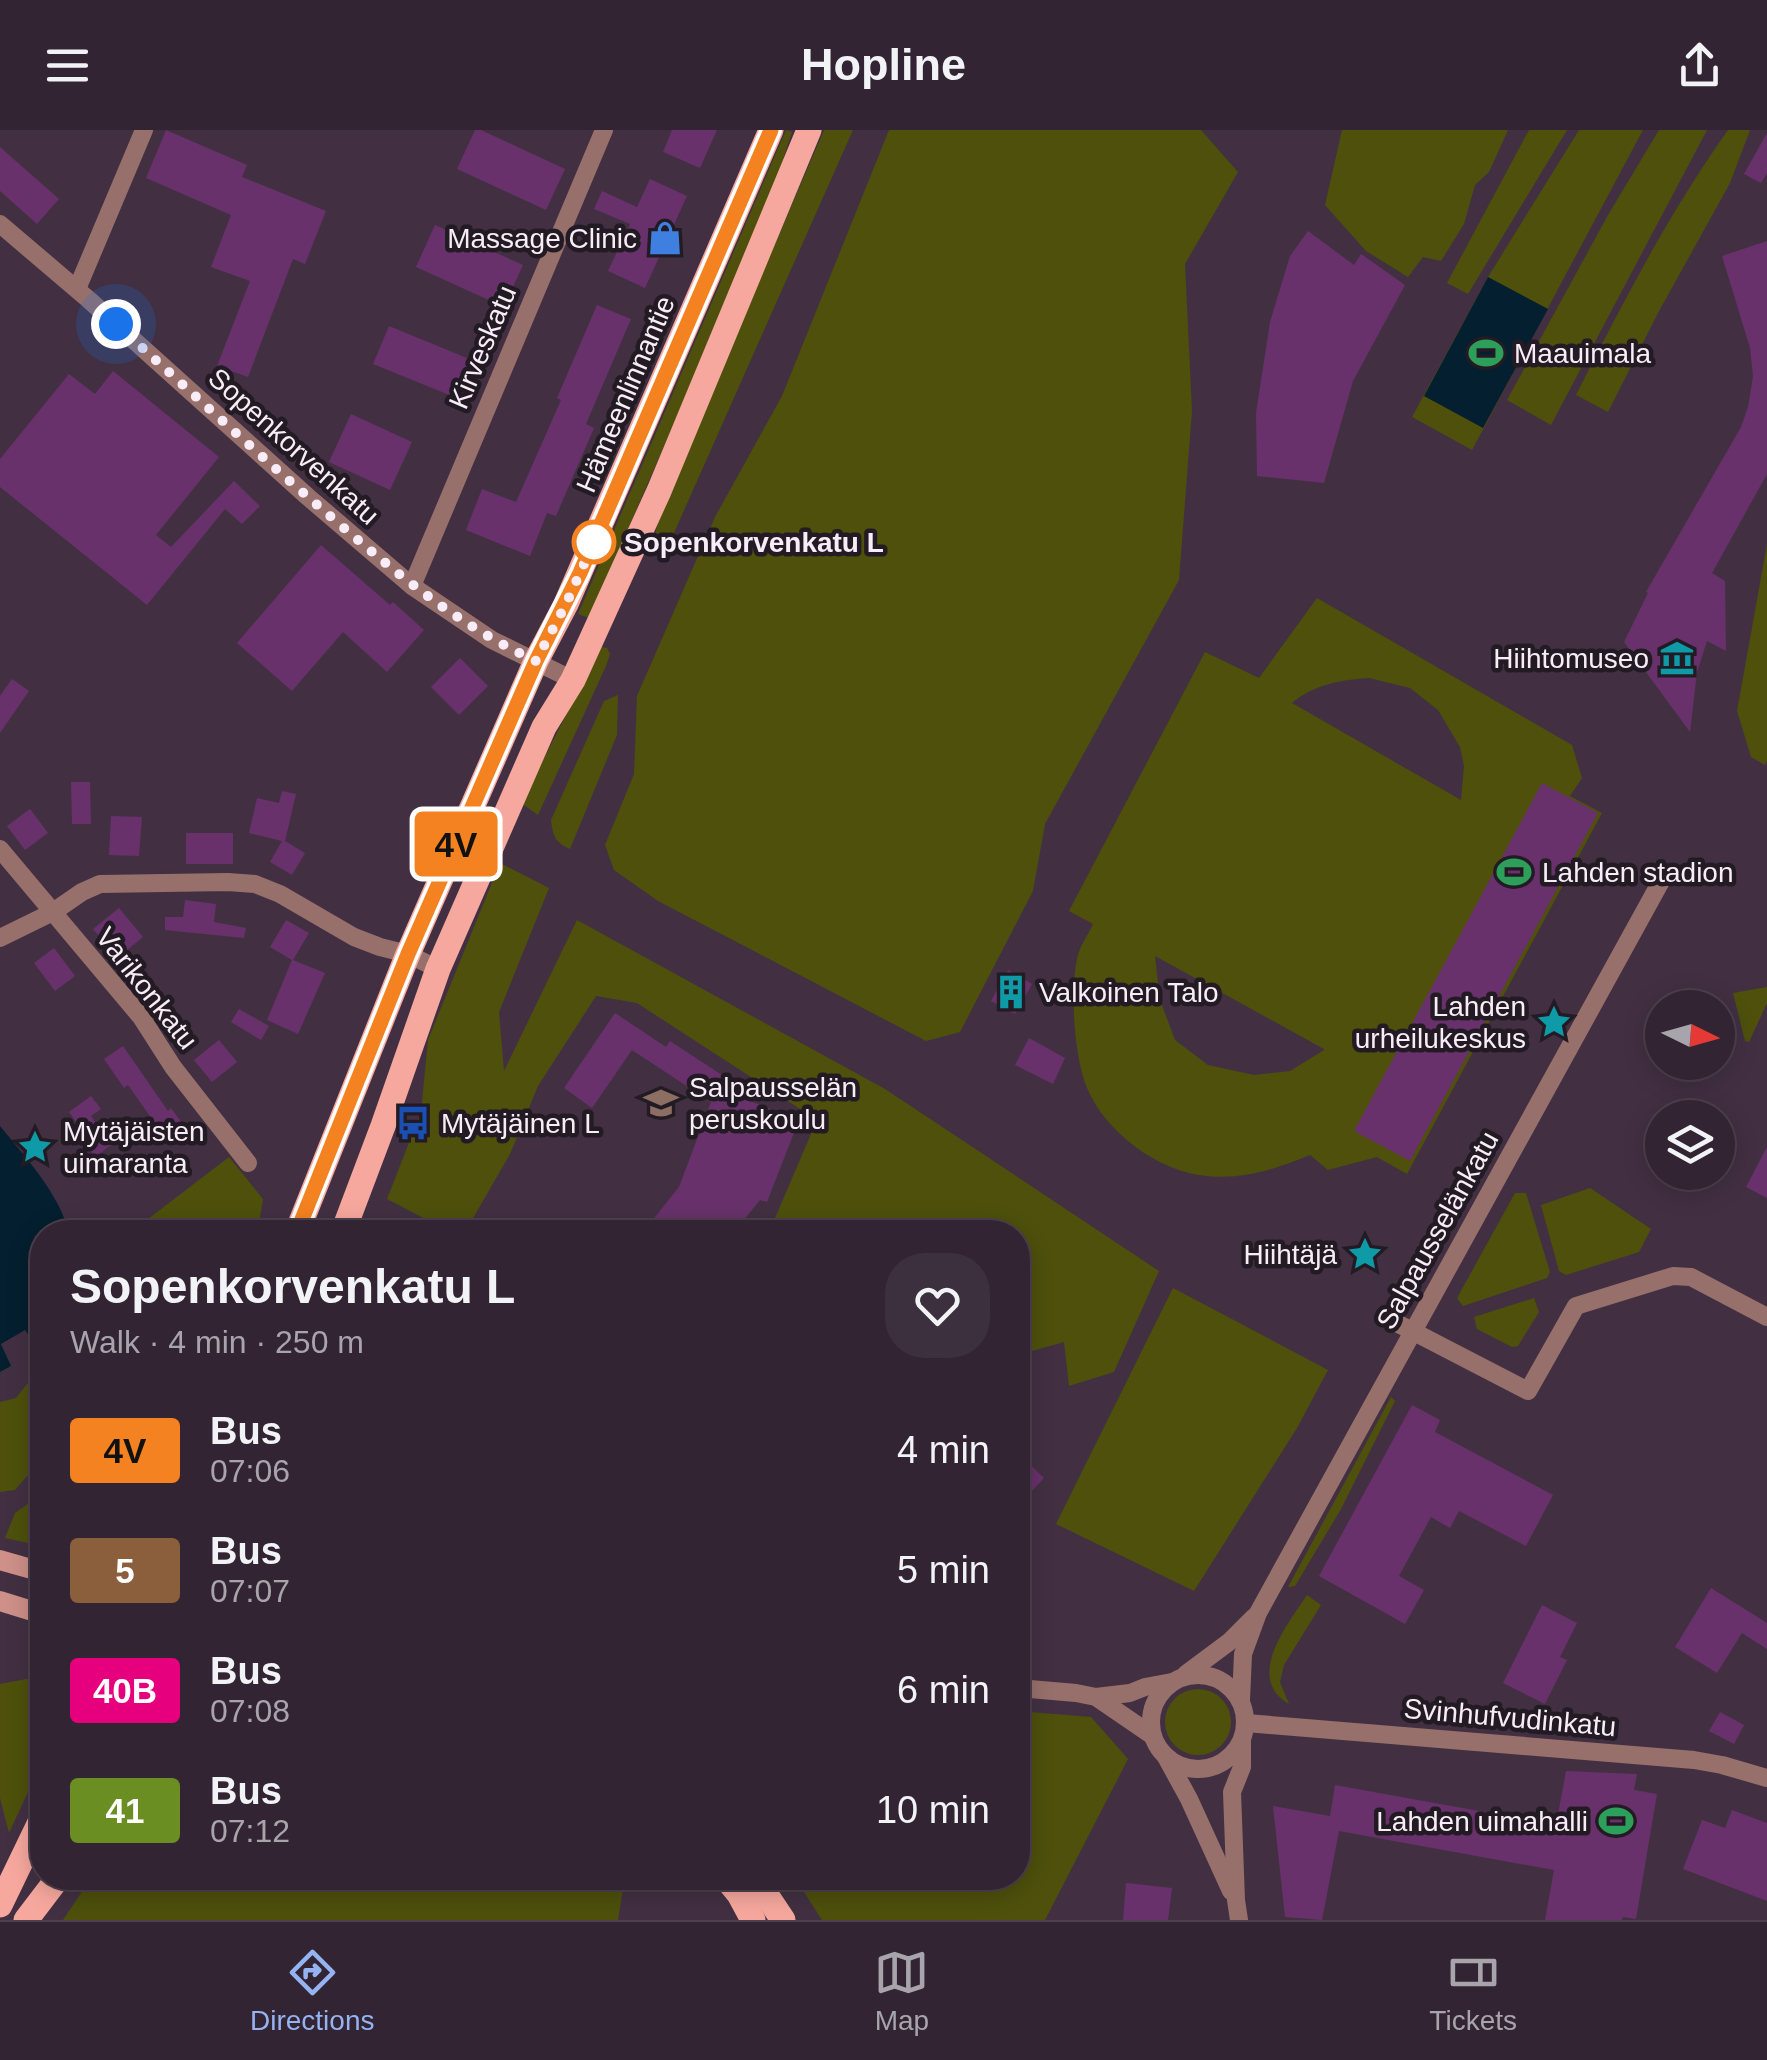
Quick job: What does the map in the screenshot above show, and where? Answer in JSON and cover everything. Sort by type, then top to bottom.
[{"type":"main road","name":"Hämeenlinnantie","points":[[302,1220],[408,954],[536,661],[582,569],[771,130]]},
{"type":"main road","points":[[348,1220],[438,969],[473,885],[658,491],[809,130]]},
{"type":"main road","points":[[0,1560],[30,1569]]},
{"type":"main road","points":[[0,1601],[30,1610]]},
{"type":"main road","points":[[0,1905],[30,1843]]},
{"type":"main road","points":[[26,1920],[49,1890]]},
{"type":"main road","points":[[736,1890],[753,1920]]},
{"type":"main road","points":[[763,1890],[783,1920]]},
{"type":"street","points":[[77,289],[144,130]]},
{"type":"street","name":"Kirveskatu","points":[[412,586],[604,130]]},
{"type":"street","name":"Sopenkorvenkatu","points":[[0,224],[412,586],[492,640],[572,680]]},
{"type":"street","name":"Varikonkatu","points":[[0,849],[140,1016],[173,1066],[248,1163]]},
{"type":"street","name":"Salpausselänkatu","points":[[1241,1700],[1243,1654],[1258,1613],[1665,874]]},
{"type":"street","points":[[0,938],[100,884],[255,884],[354,937],[408,954],[438,969]]},
{"type":"street","points":[[1385,1318],[1528,1391],[1576,1306],[1672,1276],[1690,1277],[1767,1317]]},
{"type":"street","name":"Salpausselänkatu","points":[[1178,1679],[1229,1642],[1258,1613]]},
{"type":"street","points":[[1096,1698],[1130,1694],[1195,1674],[1217,1678],[1241,1700],[1242,1767],[1232,1792],[1239,1920]]},
{"type":"street","points":[[1178,1679],[1161,1692],[1153,1706],[1153,1736],[1189,1798],[1236,1900]]},
{"type":"street","points":[[1030,1689],[1096,1698],[1153,1736]]},
{"type":"street","points":[[1166,1757],[1189,1768],[1215,1766],[1226,1760],[1244,1731]]},
{"type":"street","name":"Svinhufvudinkatu","points":[[1244,1731],[1694,1760],[1767,1778]]},
{"type":"shaded area","points":[[786,130],[792,132],[751,247],[589,618],[578,614]]},
{"type":"shaded area","points":[[824,130],[853,130],[666,551],[653,543],[661,509]]},
{"type":"shaded area","points":[[889,130],[1201,130],[1238,172],[1185,264],[1192,411],[1179,580],[1045,824],[1033,891],[960,1032],[926,1041],[658,901],[614,870],[605,845],[634,774],[637,696],[715,517],[782,396]]},
{"type":"shaded area","points":[[1342,130],[1508,130],[1489,172],[1475,185],[1464,224],[1441,261],[1423,257],[1408,277],[1366,251],[1325,205]]},
{"type":"shaded area","points":[[1529,130],[1567,130],[1468,294],[1447,283]]},
{"type":"shaded area","points":[[1579,130],[1643,130],[1472,450],[1412,417],[1488,277]]},
{"type":"shaded area","points":[[1659,130],[1707,130],[1551,425],[1507,400]]},
{"type":"shaded area","points":[[1728,130],[1750,130],[1730,183],[1608,412],[1576,395],[1666,226]]},
{"type":"shaded area","points":[[1767,544],[1765,765],[1751,757],[1737,711]]},
{"type":"shaded area","points":[[1317,598],[1572,745],[1582,778],[1570,796],[1602,813],[1407,1174],[1377,1157],[1328,1170],[1310,1155],[1246,1175],[1188,1173],[1152,1158],[1120,1134],[1096,1104],[1083,1075],[1075,1024],[1075,973],[1080,950],[1093,924],[1069,911],[1205,652],[1259,678]],"holes":[[[1369,678],[1410,688],[1438,710],[1460,747],[1464,766],[1461,800],[1292,703],[1329,684]],[[1155,956],[1324,1049],[1324,1050],[1290,1071],[1254,1075],[1208,1065],[1175,1040],[1160,1000]]]},
{"type":"shaded area","points":[[601,647],[610,654],[606,666],[538,815],[521,803]]},
{"type":"shaded area","points":[[618,695],[617,735],[570,849],[556,838],[551,820],[604,701]]},
{"type":"shaded area","points":[[500,863],[549,888],[499,1012],[504,1071],[577,920],[885,1089],[1159,1271],[1114,1372],[1069,1386],[1064,1342],[1030,1352],[1030,1220],[774,1220],[817,1120],[637,1003],[596,996],[538,1086],[510,1154],[472,1220],[427,1220],[387,1199],[421,1112],[428,1040]]},
{"type":"shaded area","points":[[1767,987],[1767,1003],[1749,1042],[1745,1041],[1735,993]]},
{"type":"shaded area","points":[[229,1157],[263,1199],[260,1220],[147,1220]]},
{"type":"shaded area","points":[[1590,1188],[1651,1229],[1639,1252],[1566,1275],[1559,1271],[1541,1205]]},
{"type":"shaded area","points":[[1515,1193],[1526,1193],[1550,1272],[1547,1278],[1463,1306],[1457,1298]]},
{"type":"shaded area","points":[[1173,1288],[1328,1370],[1297,1428],[1194,1591],[1056,1524]]},
{"type":"shaded area","points":[[1534,1298],[1539,1312],[1518,1346],[1512,1347],[1477,1329],[1474,1317]]},
{"type":"shaded area","points":[[30,1380],[30,1473],[15,1490],[0,1492],[0,1402],[16,1398]]},
{"type":"shaded area","points":[[1391,1397],[1395,1401],[1341,1509],[1295,1586],[1288,1587]]},
{"type":"shaded area","points":[[30,1502],[30,1543],[5,1538],[15,1513]]},
{"type":"shaded area","points":[[1307,1595],[1321,1605],[1284,1665],[1280,1682],[1289,1704],[1276,1693],[1270,1680],[1270,1666],[1281,1635]]},
{"type":"shaded area","points":[[30,1678],[30,1788],[9,1833],[0,1798],[0,1684]]},
{"type":"shaded area","points":[[1198,1689],[1221,1699],[1231,1722],[1221,1745],[1198,1755],[1175,1745],[1165,1722],[1175,1699]]},
{"type":"shaded area","points":[[1030,1712],[1091,1717],[1128,1759],[1045,1920],[822,1920],[803,1890],[1030,1890]]},
{"type":"shaded area","points":[[83,1890],[623,1890],[618,1920],[63,1920]]},
{"type":"water","name":"Maauimala","points":[[1488,277],[1548,309],[1483,428],[1424,396]]},
{"type":"water","points":[[0,1126],[49,1189],[65,1220],[30,1220],[30,1337],[25,1330],[1,1344],[11,1366],[0,1372]]},
{"type":"building","points":[[166,130],[247,165],[242,177],[326,211],[305,264],[293,259],[248,377],[217,366],[250,281],[211,267],[231,215],[146,178]]},
{"type":"building","points":[[475,130],[565,169],[546,210],[457,169]]},
{"type":"building","points":[[672,130],[717,130],[700,168],[663,152]]},
{"type":"building","points":[[1767,133],[1767,173],[1761,183],[1744,174]]},
{"type":"building","points":[[0,147],[59,199],[37,224],[0,191]]},
{"type":"building","points":[[650,179],[687,196],[645,288],[608,271],[630,224],[594,209],[602,191],[637,207]]},
{"type":"building","points":[[435,225],[523,265],[495,326],[499,328],[493,344],[477,339],[491,301],[416,267]]},
{"type":"building","points":[[1308,231],[1354,265],[1361,254],[1405,285],[1353,381],[1324,483],[1257,476],[1256,413],[1270,322],[1290,256]]},
{"type":"building","points":[[1767,241],[1767,474],[1712,573],[1725,581],[1726,651],[1707,641],[1697,672],[1690,732],[1624,642],[1646,592],[1741,427],[1753,376],[1750,348],[1722,256]]},
{"type":"building","points":[[597,305],[631,319],[586,424],[594,428],[556,516],[547,513],[530,556],[466,530],[482,489],[516,502]]},
{"type":"building","points":[[389,326],[479,363],[464,401],[373,364]]},
{"type":"building","points":[[113,371],[219,457],[156,535],[171,547],[234,481],[260,506],[242,524],[225,509],[147,605],[0,487],[0,459],[69,374],[95,394]]},
{"type":"building","points":[[351,414],[412,442],[390,490],[329,462]]},
{"type":"building","points":[[321,545],[424,630],[387,672],[343,632],[292,691],[237,643]]},
{"type":"building","points":[[460,658],[488,686],[459,715],[431,687]]},
{"type":"building","points":[[12,679],[29,691],[0,733],[0,696]]},
{"type":"building","points":[[71,782],[90,782],[91,824],[72,824]]},
{"type":"building","points":[[1542,783],[1598,813],[1410,1161],[1354,1131]]},
{"type":"building","points":[[282,791],[296,794],[285,841],[305,853],[292,875],[270,862],[282,841],[249,833],[257,798],[279,803]]},
{"type":"building","points":[[30,809],[48,833],[25,850],[7,826]]},
{"type":"building","points":[[111,816],[142,817],[139,856],[109,855]]},
{"type":"building","points":[[186,833],[233,833],[233,864],[186,864]]},
{"type":"building","points":[[185,900],[216,904],[214,922],[246,928],[244,938],[165,930],[165,917],[183,917]]},
{"type":"building","points":[[119,908],[143,937],[117,958],[93,929]]},
{"type":"building","points":[[286,920],[309,933],[293,960],[325,973],[298,1034],[267,1020],[292,960],[270,947]]},
{"type":"building","points":[[54,948],[75,976],[55,991],[34,963]]},
{"type":"building","name":"Valkoinen Talo","points":[[1008,970],[1032,984],[1015,1014],[991,1001]]},
{"type":"building","points":[[239,1009],[269,1026],[261,1040],[231,1022]]},
{"type":"building","points":[[615,1013],[666,1047],[670,1041],[754,1096],[750,1101],[799,1120],[767,1202],[760,1200],[744,1220],[653,1220],[679,1187],[711,1102],[632,1050],[592,1108],[564,1088]]},
{"type":"building","points":[[1029,1038],[1065,1058],[1053,1084],[1015,1065]]},
{"type":"building","points":[[219,1040],[237,1062],[212,1082],[194,1060]]},
{"type":"building","points":[[123,1046],[168,1111],[171,1108],[189,1133],[171,1146],[128,1085],[124,1088],[104,1059]]},
{"type":"building","points":[[91,1096],[101,1109],[91,1116],[111,1145],[95,1157],[85,1143],[89,1140],[69,1112]]},
{"type":"building","points":[[1767,1147],[1767,1198],[1746,1187]]},
{"type":"building","points":[[1412,1405],[1440,1420],[1435,1432],[1553,1495],[1526,1546],[1459,1511],[1450,1528],[1431,1517],[1399,1576],[1424,1590],[1405,1624],[1319,1576]]},
{"type":"building","points":[[1030,1465],[1044,1478],[1030,1493]]},
{"type":"building","points":[[1711,1588],[1767,1623],[1767,1649],[1742,1633],[1717,1673],[1675,1647]]},
{"type":"building","points":[[1542,1605],[1577,1623],[1560,1657],[1567,1660],[1545,1704],[1503,1683]]},
{"type":"building","points":[[1720,1712],[1744,1725],[1734,1744],[1709,1731]]},
{"type":"building","points":[[1566,1771],[1637,1774],[1634,1790],[1657,1794],[1636,1919],[1545,1920],[1554,1870],[1339,1831],[1322,1920],[1285,1917],[1273,1806],[1330,1816],[1335,1785],[1556,1825]]},
{"type":"building","points":[[1732,1810],[1767,1823],[1767,1901],[1683,1869],[1702,1820],[1725,1828]]},
{"type":"building","points":[[1126,1883],[1172,1888],[1168,1920],[1123,1920]]},
{"type":"bus line","name":"4V","points":[[302,1220],[408,954],[536,661],[580,573],[771,130]]},
{"type":"place","name":"Massage Clinic","points":[[665,238]]},
{"type":"place","name":"Maauimala","points":[[1486,353]]},
{"type":"place","name":"Sopenkorvenkatu L","points":[[594,542]]},
{"type":"place","name":"Hiihtomuseo","points":[[1677,658]]},
{"type":"place","name":"Lahden stadion","points":[[1514,872]]},
{"type":"place","name":"Valkoinen Talo","points":[[1011,992]]},
{"type":"place","name":"Lahden urheilukeskus","points":[[1554,1022]]},
{"type":"place","name":"Salpausselän peruskoulu","points":[[661,1103]]},
{"type":"place","name":"Mytäjäinen L","points":[[413,1123]]},
{"type":"place","name":"Mytäjäisten uimaranta","points":[[35,1147]]},
{"type":"place","name":"Hiihtäjä","points":[[1365,1254]]},
{"type":"place","name":"Lahden uimahalli","points":[[1616,1821]]},
{"type":"route","points":[[116,324],[412,586],[492,640],[536,661],[594,542]]}]
